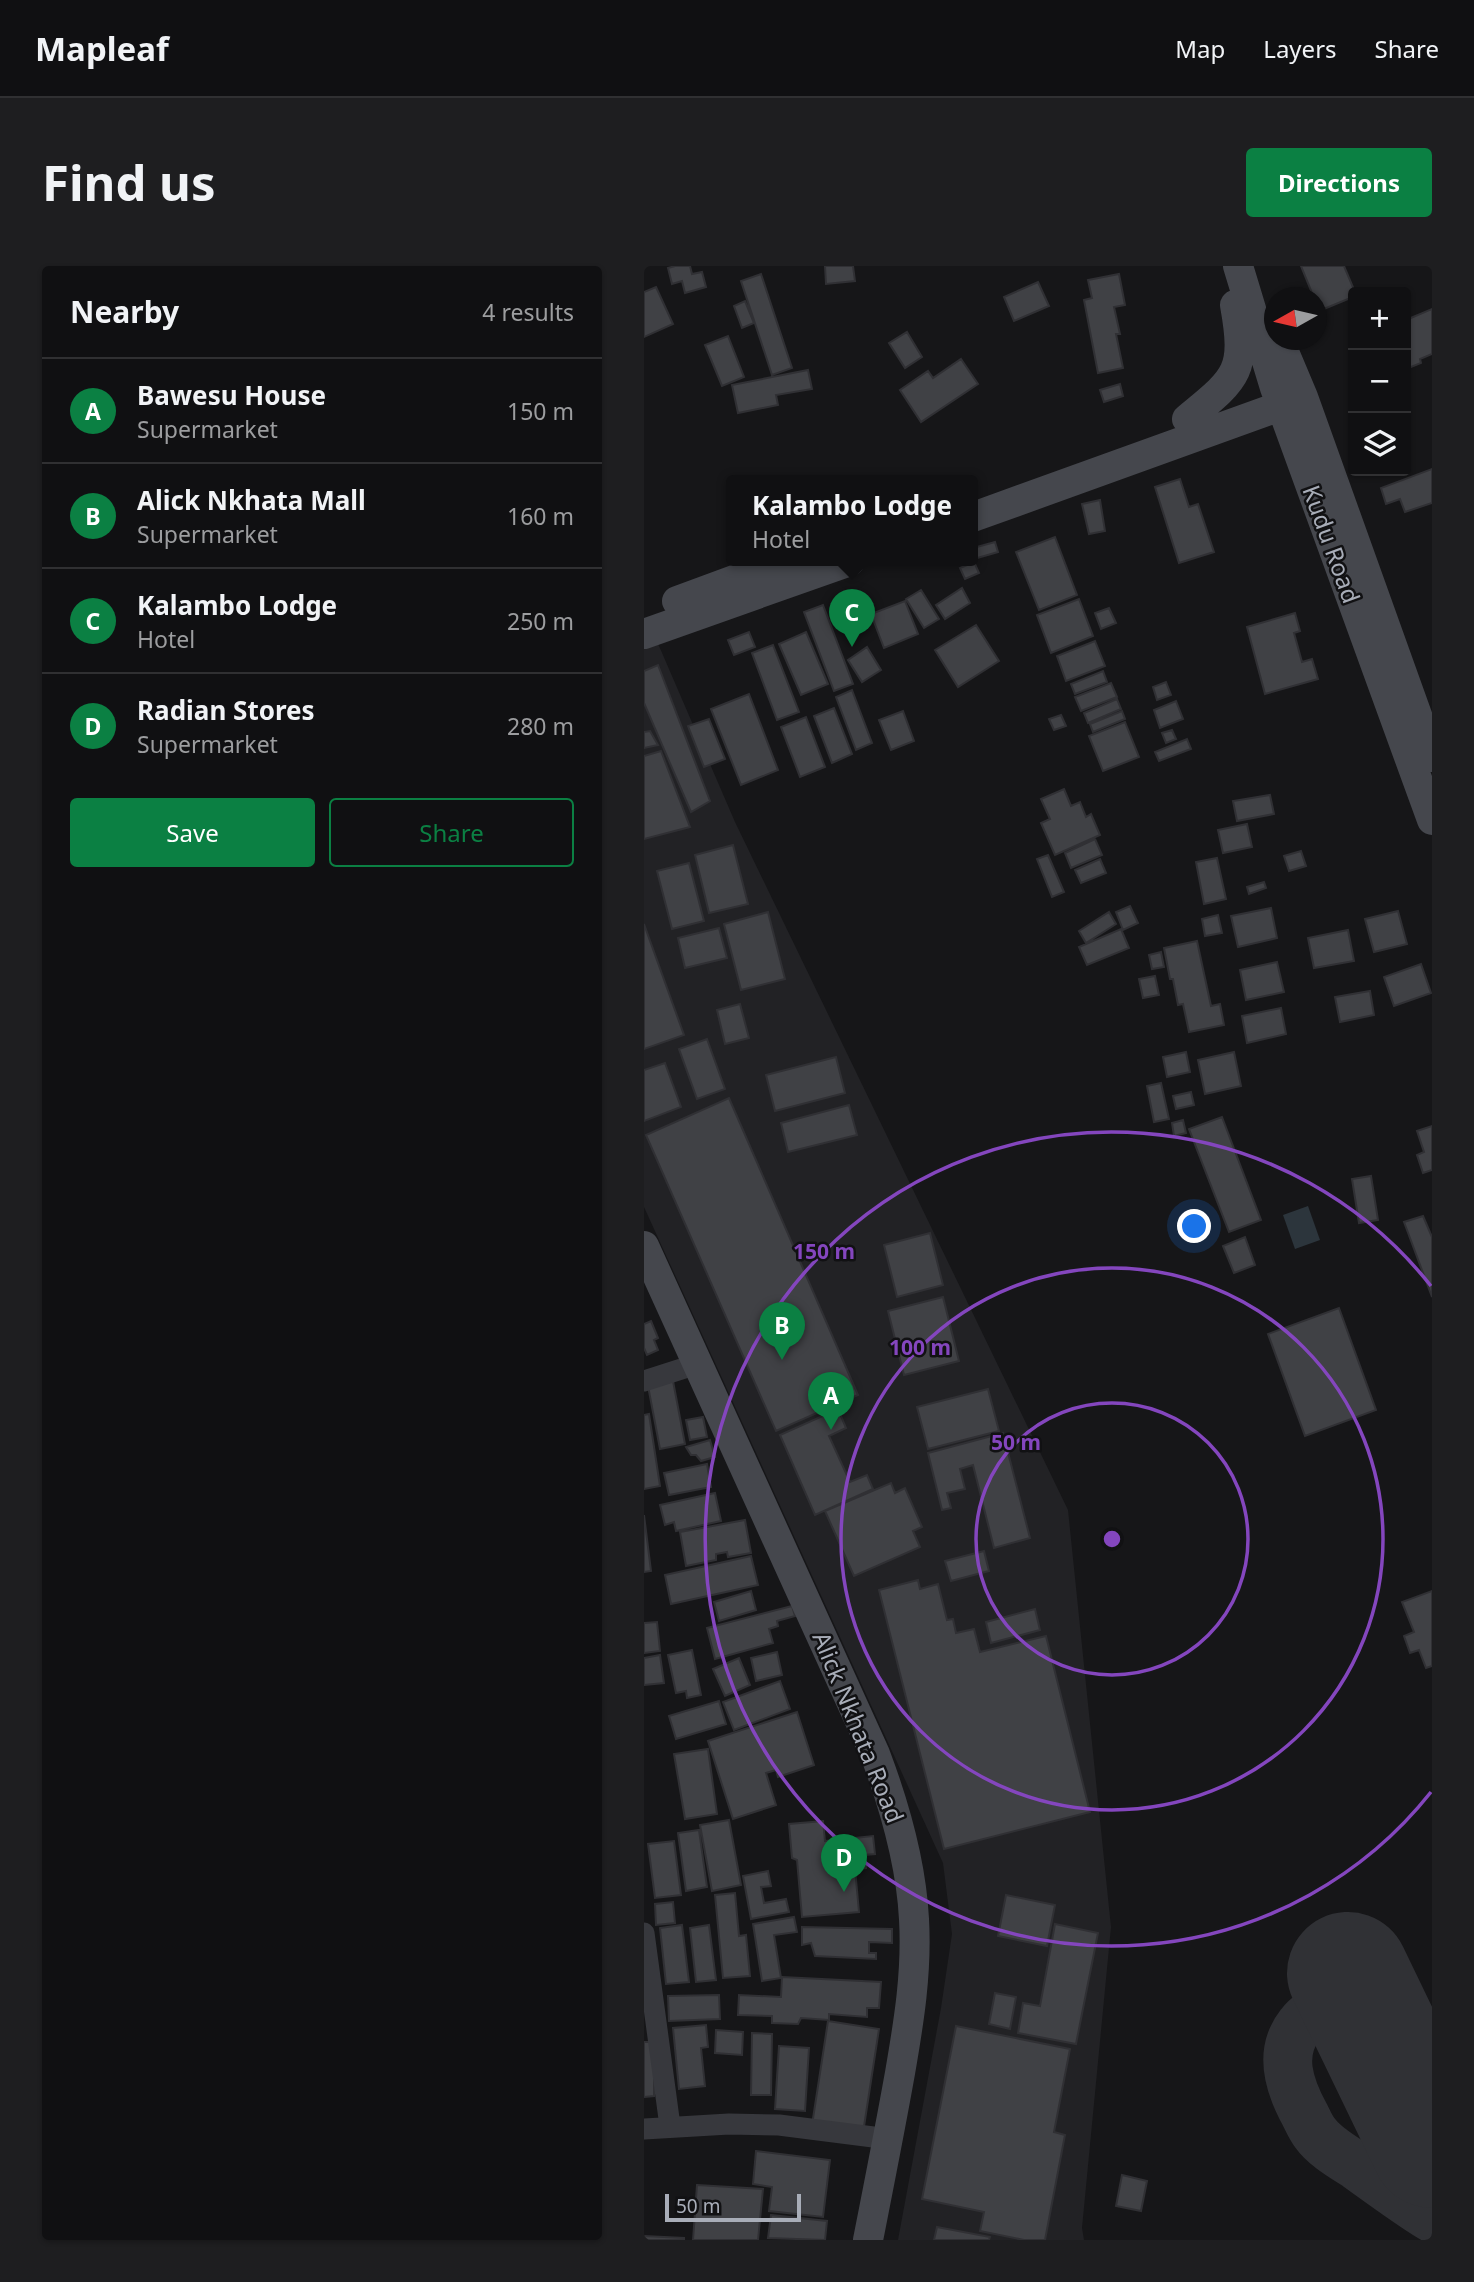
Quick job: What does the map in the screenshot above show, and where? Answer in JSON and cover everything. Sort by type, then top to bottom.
[{"type":"main road","points":[[1187,419],[1224,388],[1239,363],[1240,334],[1228,266]]},
{"type":"main road","name":"Kudu Road","points":[[1238,266],[1432,757]]},
{"type":"main road","points":[[1247,266],[1264,305]]},
{"type":"main road","name":"Kudu Road","points":[[1281,350],[1289,393],[1432,820]]},
{"type":"main road","points":[[978,493],[1187,419],[1289,393]]},
{"type":"main road","points":[[978,515],[1289,393]]},
{"type":"main road","points":[[644,613],[772,566]]},
{"type":"main road","points":[[644,634],[835,566]]},
{"type":"main road","name":"Alick Nkhata Road","points":[[644,1246],[875,1754],[900,1829],[911,1884],[915,1954],[909,2027],[868,2240]]},
{"type":"street","points":[[644,1381],[697,1364]]},
{"type":"street","points":[[644,1933],[651,2032],[670,2126]]},
{"type":"street","points":[[644,2129],[779,2124],[889,2139]]},
{"type":"shaded area","points":[[653,632],[735,822],[1068,1510],[1111,1927],[1082,2228],[1084,2240],[898,2240],[952,1934],[943,1863],[644,1207],[644,636]]},
{"type":"shaded area","points":[[1308,1206],[1320,1240],[1295,1249],[1283,1215]]},
{"type":"building","points":[[690,266],[692,274],[702,272],[706,287],[685,293],[682,281],[672,284],[668,268]]},
{"type":"building","points":[[825,266],[853,266],[855,281],[826,284]]},
{"type":"building","points":[[1301,266],[1344,266],[1353,287],[1348,287],[1348,299],[1327,308],[1327,287],[1310,287]]},
{"type":"building","points":[[761,274],[792,368],[772,375],[741,281]]},
{"type":"building","points":[[1119,274],[1125,305],[1114,307],[1123,368],[1098,373],[1084,300],[1092,298],[1088,280]]},
{"type":"building","points":[[1038,282],[1049,306],[1014,321],[1004,297]]},
{"type":"building","points":[[656,287],[673,324],[644,337],[644,292]]},
{"type":"building","points":[[745,301],[754,323],[742,328],[734,306]]},
{"type":"building","points":[[1432,309],[1432,354],[1411,367],[1411,350],[1411,318]]},
{"type":"building","points":[[907,332],[922,357],[905,368],[889,343]]},
{"type":"building","points":[[728,336],[744,377],[722,386],[705,345]]},
{"type":"building","points":[[961,359],[978,384],[921,422],[900,390],[928,371],[933,378]]},
{"type":"building","points":[[808,370],[812,389],[776,395],[778,405],[738,413],[732,385]]},
{"type":"building","points":[[1120,384],[1123,396],[1104,402],[1100,390]]},
{"type":"building","points":[[1432,469],[1432,503],[1405,512],[1400,499],[1386,504],[1381,488]]},
{"type":"building","points":[[1180,479],[1189,507],[1198,504],[1214,552],[1179,563],[1155,487]]},
{"type":"building","points":[[1100,500],[1105,531],[1089,534],[1082,504]]},
{"type":"building","points":[[1055,537],[1077,595],[1039,610],[1016,552]]},
{"type":"building","points":[[995,542],[998,552],[978,558],[978,547]]},
{"type":"building","points":[[976,566],[979,573],[965,579],[960,568]]},
{"type":"building","points":[[962,588],[970,603],[945,619],[936,605]]},
{"type":"building","points":[[921,590],[939,619],[924,628],[906,599]]},
{"type":"building","points":[[1079,599],[1093,636],[1051,653],[1037,615]]},
{"type":"building","points":[[905,601],[918,634],[884,648],[871,614]]},
{"type":"building","points":[[823,605],[853,684],[834,691],[804,612]]},
{"type":"building","points":[[1109,608],[1116,623],[1101,629],[1095,613]]},
{"type":"building","points":[[1295,613],[1300,631],[1294,633],[1302,662],[1312,659],[1318,679],[1265,694],[1247,627]]},
{"type":"building","points":[[976,625],[999,661],[958,687],[935,650]]},
{"type":"building","points":[[749,632],[755,647],[734,655],[728,640]]},
{"type":"building","points":[[806,632],[828,684],[801,695],[779,644]]},
{"type":"building","points":[[1095,641],[1105,666],[1066,681],[1057,656]]},
{"type":"building","points":[[773,645],[799,712],[777,720],[752,653]]},
{"type":"building","points":[[867,647],[881,670],[862,682],[848,660]]},
{"type":"building","points":[[658,665],[710,801],[691,812],[644,703],[644,671]]},
{"type":"building","points":[[1103,671],[1107,682],[1075,694],[1071,684]]},
{"type":"building","points":[[1166,682],[1171,695],[1157,700],[1153,687]]},
{"type":"building","points":[[1111,683],[1117,697],[1081,711],[1075,697]]},
{"type":"building","points":[[852,690],[872,743],[856,750],[836,697]]},
{"type":"building","points":[[749,694],[778,770],[741,785],[711,709]]},
{"type":"building","points":[[1117,699],[1121,709],[1088,723],[1084,713]]},
{"type":"building","points":[[1176,701],[1183,719],[1160,728],[1154,710]]},
{"type":"building","points":[[834,708],[852,754],[832,763],[814,716]]},
{"type":"building","points":[[903,711],[914,741],[891,750],[879,720]]},
{"type":"building","points":[[1122,711],[1125,719],[1093,732],[1090,724]]},
{"type":"building","points":[[1061,715],[1066,726],[1054,730],[1049,719]]},
{"type":"building","points":[[806,717],[825,767],[800,777],[781,727]]},
{"type":"building","points":[[709,719],[725,759],[704,767],[688,726]]},
{"type":"building","points":[[1125,722],[1139,757],[1103,771],[1089,736]]},
{"type":"building","points":[[1172,730],[1176,739],[1166,743],[1162,733]]},
{"type":"building","points":[[650,731],[658,745],[644,748],[644,732]]},
{"type":"building","points":[[1187,739],[1191,749],[1159,761],[1155,752]]},
{"type":"building","points":[[661,751],[690,827],[644,839],[644,756]]},
{"type":"building","points":[[1064,789],[1071,806],[1080,802],[1086,817],[1091,814],[1100,835],[1055,855],[1041,823],[1050,819],[1041,799]]},
{"type":"building","points":[[1270,795],[1274,814],[1237,821],[1233,801]]},
{"type":"building","points":[[1247,824],[1252,847],[1223,853],[1218,830]]},
{"type":"building","points":[[1095,839],[1102,855],[1071,868],[1065,853]]},
{"type":"building","points":[[733,845],[748,904],[709,913],[695,855]]},
{"type":"building","points":[[1301,851],[1306,866],[1289,871],[1284,856]]},
{"type":"building","points":[[1048,855],[1064,892],[1052,897],[1037,859]]},
{"type":"building","points":[[1217,858],[1226,899],[1204,904],[1196,862]]},
{"type":"building","points":[[1100,859],[1106,873],[1081,883],[1075,870]]},
{"type":"building","points":[[689,863],[704,921],[672,929],[657,871]]},
{"type":"building","points":[[1264,882],[1266,888],[1249,894],[1247,887]]},
{"type":"building","points":[[1130,906],[1138,923],[1123,930],[1116,912]]},
{"type":"building","points":[[1271,908],[1277,938],[1238,947],[1231,916]]},
{"type":"building","points":[[1398,911],[1407,944],[1374,952],[1365,919]]},
{"type":"building","points":[[768,912],[785,979],[741,990],[724,924]]},
{"type":"building","points":[[1109,912],[1116,924],[1086,943],[1079,931]]},
{"type":"building","points":[[1218,915],[1222,933],[1205,936],[1202,919]]},
{"type":"building","points":[[644,924],[684,1035],[644,1049]]},
{"type":"building","points":[[719,928],[727,958],[685,968],[678,938]]},
{"type":"building","points":[[1121,929],[1129,948],[1087,965],[1079,947]]},
{"type":"building","points":[[1348,930],[1354,961],[1314,968],[1308,938]]},
{"type":"building","points":[[1197,941],[1211,1006],[1220,1004],[1224,1025],[1189,1032],[1183,1004],[1178,1005],[1173,979],[1170,979],[1164,948]]},
{"type":"building","points":[[1161,952],[1164,967],[1152,969],[1149,955]]},
{"type":"building","points":[[1277,962],[1284,992],[1246,1000],[1240,970]]},
{"type":"building","points":[[1421,964],[1431,993],[1394,1006],[1384,977]]},
{"type":"building","points":[[1155,976],[1159,995],[1143,998],[1139,979]]},
{"type":"building","points":[[1370,991],[1374,1015],[1340,1022],[1335,997]]},
{"type":"building","points":[[740,1004],[749,1038],[725,1044],[717,1010]]},
{"type":"building","points":[[1281,1008],[1286,1034],[1247,1043],[1242,1016]]},
{"type":"building","points":[[707,1039],[725,1089],[697,1099],[679,1049]]},
{"type":"building","points":[[1186,1052],[1190,1072],[1167,1077],[1163,1057]]},
{"type":"building","points":[[1234,1052],[1241,1086],[1205,1094],[1198,1060]]},
{"type":"building","points":[[836,1057],[845,1093],[775,1111],[766,1075]]},
{"type":"building","points":[[665,1063],[681,1107],[644,1121],[644,1070]]},
{"type":"building","points":[[1161,1083],[1169,1119],[1154,1122],[1147,1086]]},
{"type":"building","points":[[1191,1092],[1194,1105],[1176,1109],[1173,1096]]},
{"type":"building","points":[[729,1098],[858,1395],[776,1431],[646,1135]]},
{"type":"building","points":[[849,1105],[857,1135],[788,1152],[781,1123]]},
{"type":"building","points":[[1222,1117],[1261,1220],[1229,1232],[1189,1129]]},
{"type":"building","points":[[1183,1120],[1186,1133],[1174,1136],[1172,1123]]},
{"type":"building","points":[[1432,1126],[1432,1170],[1423,1173],[1417,1155],[1424,1152],[1417,1131]]},
{"type":"building","points":[[1371,1176],[1378,1220],[1359,1223],[1352,1179]]},
{"type":"building","points":[[1423,1216],[1432,1237],[1432,1297],[1404,1222]]},
{"type":"building","points":[[930,1233],[943,1285],[897,1297],[884,1245]]},
{"type":"building","points":[[1245,1237],[1255,1265],[1234,1273],[1223,1246]]},
{"type":"building","points":[[943,1297],[959,1361],[904,1375],[888,1311]]},
{"type":"building","points":[[1339,1308],[1376,1410],[1305,1436],[1268,1334]]},
{"type":"building","points":[[651,1321],[658,1338],[654,1340],[658,1350],[647,1355],[644,1348],[644,1324]]},
{"type":"building","points":[[673,1381],[685,1444],[660,1449],[648,1386]]},
{"type":"building","points":[[988,1389],[999,1431],[928,1449],[917,1407]]},
{"type":"building","points":[[838,1409],[846,1428],[829,1436],[850,1482],[867,1475],[873,1489],[815,1515],[780,1435]]},
{"type":"building","points":[[649,1414],[660,1486],[644,1489],[644,1415]]},
{"type":"building","points":[[703,1417],[707,1437],[690,1440],[686,1420]]},
{"type":"building","points":[[1003,1433],[1030,1538],[994,1548],[973,1465],[960,1469],[965,1489],[947,1493],[951,1508],[942,1510],[928,1453]]},
{"type":"building","points":[[710,1440],[715,1457],[701,1461],[696,1455],[691,1455],[686,1447]]},
{"type":"building","points":[[707,1464],[711,1487],[669,1495],[664,1473]]},
{"type":"building","points":[[891,1483],[895,1493],[905,1488],[922,1527],[913,1531],[920,1547],[854,1576],[825,1511]]},
{"type":"building","points":[[715,1493],[721,1521],[676,1531],[674,1522],[665,1525],[660,1505]]},
{"type":"building","points":[[644,1515],[651,1571],[644,1572]]},
{"type":"building","points":[[745,1520],[751,1553],[728,1557],[727,1552],[716,1554],[716,1560],[686,1566],[680,1532]]},
{"type":"building","points":[[984,1551],[989,1571],[951,1581],[945,1561]]},
{"type":"building","points":[[751,1556],[758,1585],[671,1604],[665,1575]]},
{"type":"building","points":[[918,1580],[920,1589],[938,1584],[947,1620],[953,1619],[956,1633],[974,1629],[980,1652],[1046,1636],[1090,1812],[944,1849],[879,1590]]},
{"type":"building","points":[[751,1591],[756,1610],[719,1621],[714,1602]]},
{"type":"building","points":[[1432,1591],[1432,1666],[1426,1668],[1419,1650],[1410,1653],[1404,1636],[1414,1632],[1402,1602]]},
{"type":"building","points":[[792,1606],[795,1616],[777,1621],[778,1626],[769,1629],[773,1643],[715,1659],[707,1628]]},
{"type":"building","points":[[1035,1609],[1040,1630],[991,1643],[986,1622]]},
{"type":"building","points":[[657,1622],[660,1651],[644,1653],[644,1623]]},
{"type":"building","points":[[692,1650],[701,1695],[687,1698],[686,1691],[676,1693],[668,1655]]},
{"type":"building","points":[[777,1652],[782,1675],[756,1681],[751,1658]]},
{"type":"building","points":[[660,1655],[664,1683],[644,1685],[644,1658]]},
{"type":"building","points":[[739,1658],[750,1685],[725,1696],[713,1669]]},
{"type":"building","points":[[780,1681],[790,1709],[734,1730],[723,1702]]},
{"type":"building","points":[[719,1701],[726,1724],[676,1739],[669,1716]]},
{"type":"building","points":[[797,1712],[814,1765],[778,1777],[776,1770],[766,1773],[776,1805],[733,1819],[708,1741]]},
{"type":"building","points":[[708,1749],[717,1814],[685,1819],[674,1754]]},
{"type":"building","points":[[729,1820],[741,1885],[712,1891],[700,1825]]},
{"type":"building","points":[[823,1821],[825,1841],[873,1836],[875,1854],[865,1855],[866,1868],[855,1869],[859,1912],[802,1917],[797,1860],[792,1858],[789,1824]]},
{"type":"building","points":[[699,1830],[707,1887],[686,1891],[678,1833]]},
{"type":"building","points":[[674,1841],[681,1895],[655,1898],[648,1844]]},
{"type":"building","points":[[768,1871],[771,1886],[761,1887],[764,1903],[786,1899],[789,1912],[751,1919],[743,1876]]},
{"type":"building","points":[[735,1893],[739,1936],[746,1935],[750,1976],[723,1978],[715,1895]]},
{"type":"building","points":[[1006,1895],[1055,1905],[1047,1946],[998,1936]]},
{"type":"building","points":[[673,1902],[675,1923],[656,1925],[655,1904]]},
{"type":"building","points":[[794,1917],[797,1932],[774,1935],[781,1978],[762,1981],[753,1924]]},
{"type":"building","points":[[1055,1924],[1098,1933],[1076,2044],[1018,2033],[1023,2003],[1040,2006]]},
{"type":"building","points":[[682,1925],[689,1982],[666,1984],[660,1928]]},
{"type":"building","points":[[709,1925],[716,1980],[696,1982],[690,1928]]},
{"type":"building","points":[[802,1927],[892,1929],[892,1943],[869,1942],[869,1953],[876,1953],[876,1959],[815,1956],[811,1943],[802,1945]]},
{"type":"building","points":[[782,1977],[881,1982],[879,2008],[867,2008],[867,2017],[829,2014],[829,2020],[801,2018],[798,2024],[772,2023],[772,2016],[738,2015],[739,1995],[781,1997]]},
{"type":"building","points":[[995,1993],[1016,1997],[1010,2029],[989,2024]]},
{"type":"building","points":[[719,1995],[720,2019],[669,2021],[668,1996]]},
{"type":"building","points":[[828,2021],[879,2029],[863,2133],[812,2125]]},
{"type":"building","points":[[706,2025],[708,2047],[701,2048],[705,2086],[679,2089],[673,2028]]},
{"type":"building","points":[[956,2026],[1070,2049],[1054,2132],[1065,2135],[1045,2240],[1024,2240],[980,2231],[984,2212],[922,2199]]},
{"type":"building","points":[[716,2030],[743,2032],[742,2055],[715,2053]]},
{"type":"building","points":[[752,2033],[772,2034],[771,2095],[751,2095]]},
{"type":"building","points":[[644,2042],[654,2042],[654,2096],[644,2097]]},
{"type":"building","points":[[779,2046],[809,2048],[805,2111],[775,2109]]},
{"type":"building","points":[[756,2151],[830,2160],[823,2217],[769,2211],[772,2187],[753,2184]]},
{"type":"building","points":[[1122,2175],[1147,2181],[1141,2211],[1116,2206]]},
{"type":"building","points":[[697,2185],[763,2189],[758,2240],[693,2240]]},
{"type":"building","points":[[771,2215],[827,2221],[825,2240],[768,2238]]},
{"type":"building","points":[[937,2227],[990,2237],[989,2240],[934,2240]]},
{"type":"building","points":[[644,2236],[684,2238],[684,2240],[644,2240]]},
{"type":"taxiway","points":[[1363,2007],[1337,2005],[1320,2009],[1300,2025],[1293,2036],[1288,2058],[1294,2093],[1311,2127],[1324,2143],[1432,2218]]},
{"type":"runway","points":[[1348,1973],[1432,2147]]},
{"type":"place","name":"Kalambo Lodge","points":[[852,647]]},
{"type":"place","name":"Alick Nkhata Mall","points":[[782,1360]]},
{"type":"place","name":"Bawesu House","points":[[831,1430]]},
{"type":"place","name":"Radian Stores","points":[[844,1892]]}]
